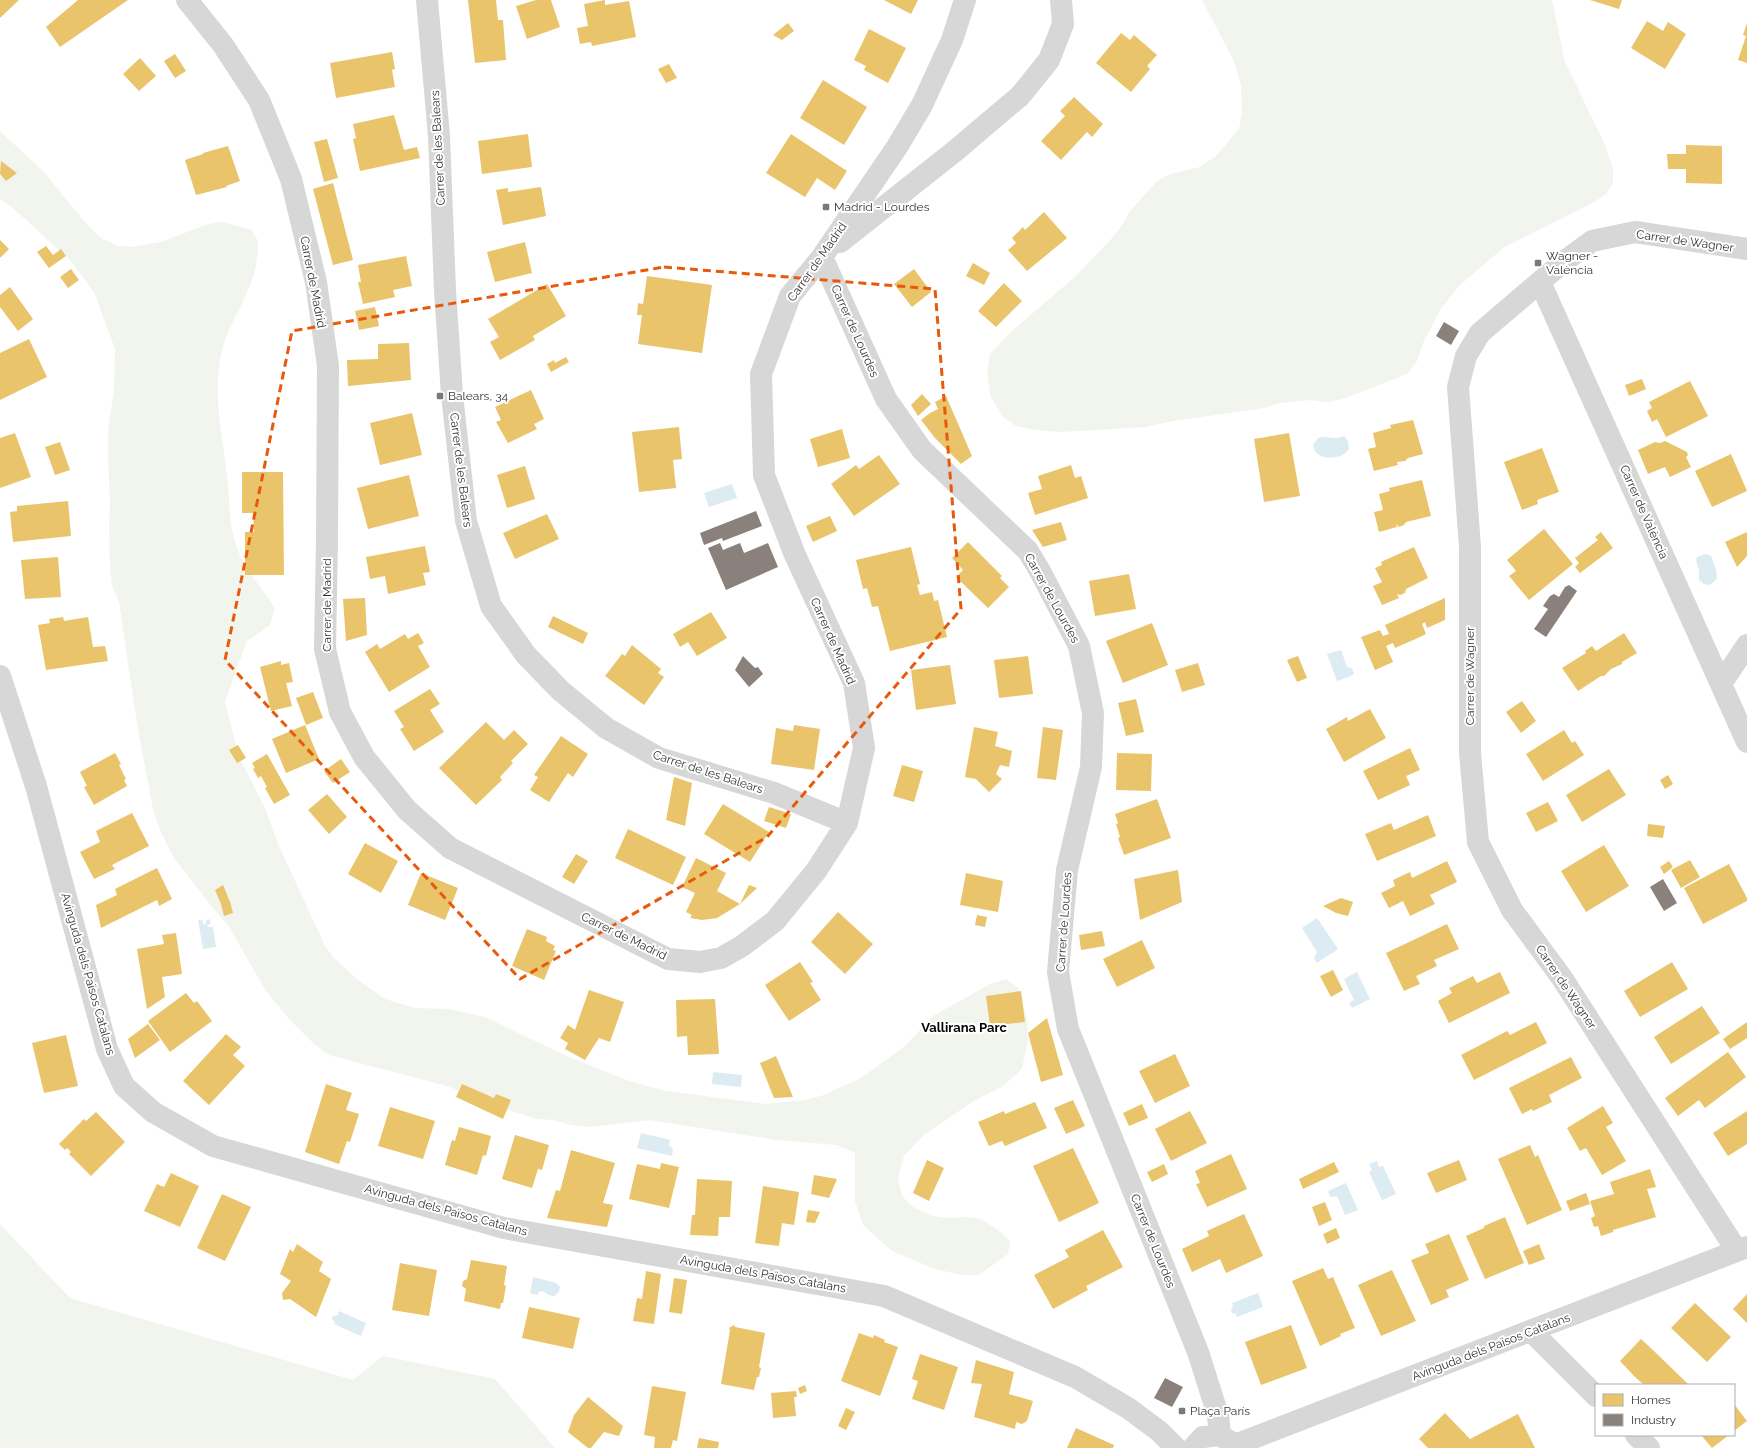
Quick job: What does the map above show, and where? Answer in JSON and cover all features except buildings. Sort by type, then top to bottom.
[{"type":"street","name":"Carrer de Madrid","points":[[187,0],[223,45],[259,100],[291,179],[316,282],[328,366],[328,540],[325,649],[340,712],[364,757],[407,810],[450,848],[668,959],[700,962],[721,958],[742,946],[775,921],[816,871],[847,823],[864,748],[854,683],[795,555],[764,475],[761,374],[790,296],[822,257],[897,147],[922,105],[952,40],[965,0]]},
{"type":"street","name":"Carrer de les Balears","points":[[427,0],[439,136],[445,290],[454,410],[466,521],[491,606],[526,655],[561,691],[606,728],[658,758],[774,793],[847,823]]},
{"type":"street","points":[[822,257],[955,151],[1020,96],[1049,60],[1063,24],[1061,0]]},
{"type":"street","name":"Carrer de Wagner","points":[[1742,1249],[1562,978],[1512,910],[1478,842],[1470,752],[1470,546],[1458,387],[1466,356],[1480,333],[1540,282],[1592,241],[1635,232],[1747,249]]},
{"type":"street","name":"Carrer de Lourdes","points":[[822,257],[886,399],[922,450],[1028,551],[1079,646],[1093,713],[1090,767],[1067,870],[1058,972],[1068,1029],[1198,1352],[1218,1416],[1231,1443]]},
{"type":"street","name":"Carrer de València","points":[[1540,282],[1747,742]]},
{"type":"street","points":[[1721,684],[1747,645]]},
{"type":"street","name":"Avinguda dels Països Catalans","points":[[0,676],[36,786],[107,1049],[124,1086],[153,1112],[213,1146],[504,1228],[884,1296],[1075,1377],[1128,1408],[1159,1431],[1176,1448]]},
{"type":"street","name":"Avinguda dels Països Catalans","points":[[1193,1448],[1203,1437],[1231,1443],[1531,1331],[1742,1249]]},
{"type":"street","points":[[1531,1331],[1595,1395]]},
{"type":"street","points":[[1637,1436],[1649,1448]]},
{"type":"highlighted area","points":[[664,267],[935,289],[961,609],[767,837],[520,979],[225,660],[292,331]]},
{"type":"shaded area","points":[[1202,0],[1552,0],[1565,62],[1605,145],[1613,169],[1613,183],[1606,194],[1591,204],[1503,248],[1459,286],[1440,310],[1423,343],[1417,361],[1407,374],[1343,399],[1328,402],[1311,400],[1280,403],[1264,408],[1173,421],[1145,427],[1061,432],[1036,430],[1016,426],[1002,416],[990,395],[987,373],[990,354],[1012,331],[1077,275],[1112,238],[1123,224],[1130,211],[1157,181],[1171,174],[1200,167],[1216,156],[1239,129],[1242,112],[1241,86],[1234,61]]},
{"type":"shaded area","points":[[0,131],[43,171],[89,227],[101,238],[118,246],[132,247],[161,242],[208,224],[223,222],[252,230],[257,238],[257,259],[250,285],[224,342],[219,371],[218,403],[233,536],[239,553],[247,568],[275,608],[270,625],[247,641],[225,701],[239,757],[265,808],[278,844],[325,946],[334,958],[358,980],[385,999],[415,1008],[449,1009],[485,1017],[564,1055],[629,1081],[666,1091],[766,1104],[805,1100],[824,1095],[861,1078],[905,1046],[933,1016],[990,984],[1006,979],[1018,988],[1027,1019],[1028,1039],[1022,1069],[1003,1086],[972,1102],[924,1135],[904,1156],[898,1178],[902,1196],[913,1207],[932,1216],[981,1219],[998,1230],[1010,1241],[1008,1254],[979,1275],[962,1275],[935,1269],[892,1251],[863,1225],[855,1201],[855,1153],[837,1145],[776,1140],[650,1120],[589,1127],[571,1125],[553,1120],[537,1119],[506,1109],[447,1086],[329,1055],[314,1044],[289,1019],[266,991],[228,925],[174,858],[161,833],[153,809],[138,730],[119,602],[112,586],[110,568],[108,430],[114,391],[115,349],[94,292],[72,262],[14,209],[0,199]]},
{"type":"shaded area","points":[[1344,436],[1348,441],[1349,448],[1342,455],[1330,458],[1319,455],[1315,451],[1313,445],[1318,438],[1336,438]]},
{"type":"shaded area","points":[[732,484],[737,498],[709,507],[704,493]]},
{"type":"shaded area","points":[[1705,554],[1711,556],[1716,569],[1717,579],[1710,585],[1704,584],[1699,580],[1699,571],[1696,560],[1697,557]]},
{"type":"shaded area","points":[[1341,650],[1347,667],[1352,668],[1354,674],[1337,681],[1327,654]]},
{"type":"shaded area","points":[[1317,918],[1338,949],[1317,963],[1314,958],[1317,952],[1302,928]]},
{"type":"shaded area","points":[[209,919],[211,923],[207,927],[213,927],[216,947],[203,949],[198,920],[202,920],[204,925],[206,920]]},
{"type":"shaded area","points":[[1357,972],[1370,999],[1352,1008],[1349,1003],[1354,1000],[1344,979]]},
{"type":"shaded area","points":[[713,1072],[742,1075],[741,1087],[712,1084]]},
{"type":"shaded area","points":[[641,1133],[670,1140],[669,1145],[673,1149],[672,1156],[637,1148]]},
{"type":"shaded area","points":[[1377,1161],[1379,1167],[1383,1166],[1396,1194],[1382,1200],[1369,1172],[1372,1170],[1369,1164]]},
{"type":"shaded area","points":[[1346,1183],[1358,1210],[1345,1215],[1337,1196],[1330,1197],[1328,1191]]},
{"type":"shaded area","points":[[0,1224],[70,1298],[353,1380],[383,1356],[495,1379],[555,1448],[0,1448]]},
{"type":"shaded area","points":[[533,1277],[556,1283],[560,1287],[559,1292],[554,1296],[542,1291],[539,1292],[538,1295],[530,1293]]},
{"type":"shaded area","points":[[1258,1293],[1263,1307],[1237,1317],[1236,1314],[1232,1313],[1232,1303]]},
{"type":"shaded area","points":[[339,1311],[366,1323],[361,1336],[334,1324],[335,1322],[332,1319],[333,1316],[338,1315]]},
{"type":"place","name":"Madrid - Lourdes","points":[[826,207]]},
{"type":"place","name":"Wagner - València","points":[[1538,263]]},
{"type":"place","name":"Balears, 34","points":[[440,396]]},
{"type":"place","name":"Plaça París","points":[[1182,1411]]},
{"type":"district","name":"Vallirana Parc","points":[[964,1027]]}]
